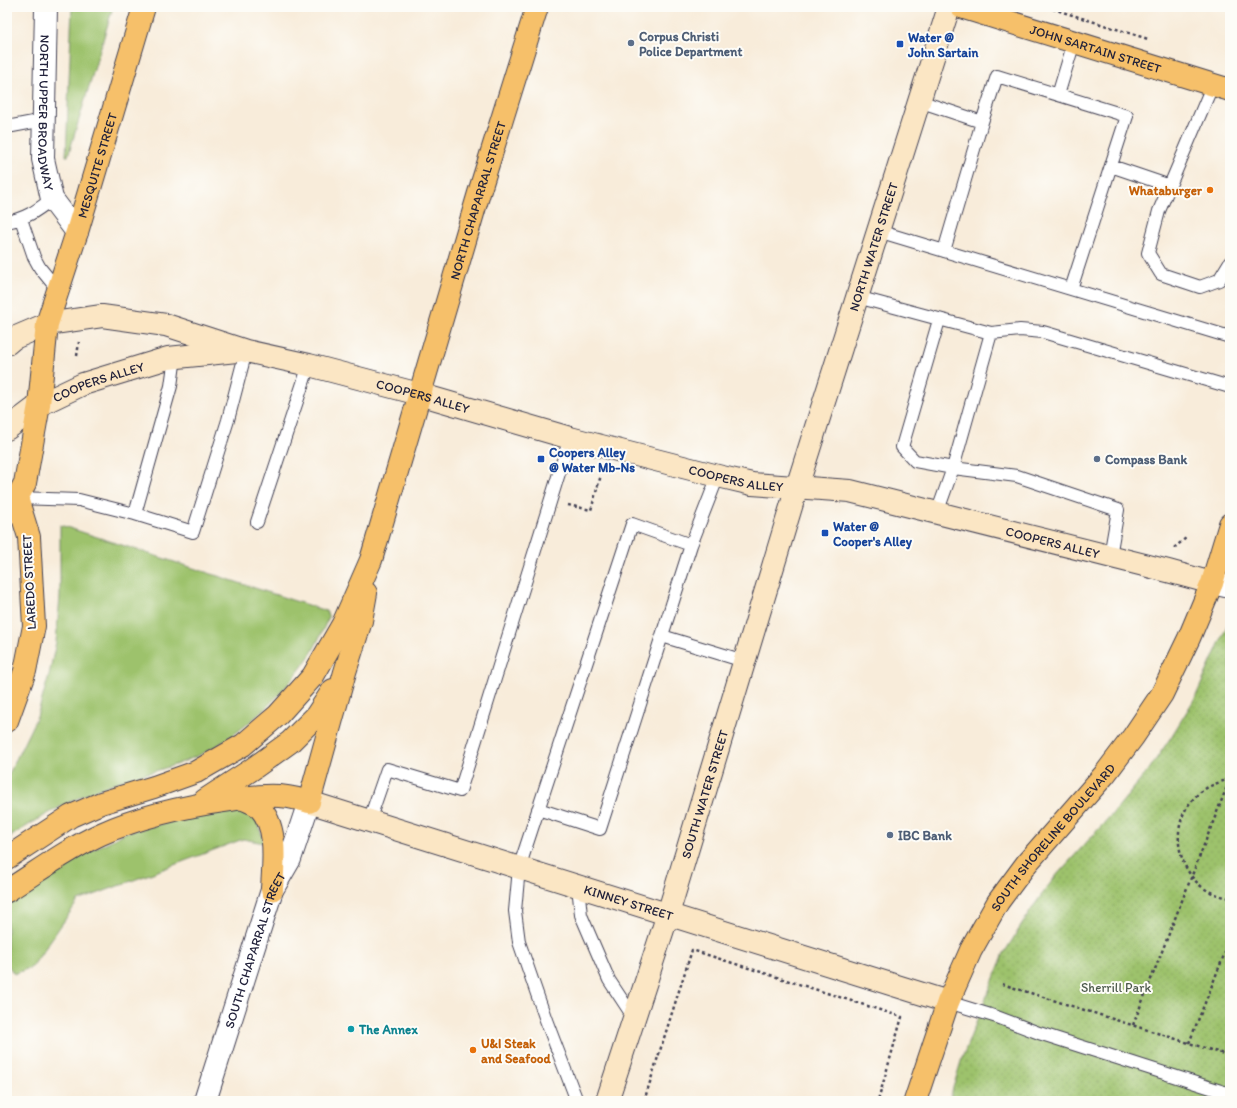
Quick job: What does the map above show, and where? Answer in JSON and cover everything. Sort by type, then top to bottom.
[{"type":"main road","name":"MESQUITE STREET","points":[[47,324],[77,232],[144,7]]},
{"type":"main road","name":"NORTH CHAPARRAL STREET","points":[[419,394],[479,193],[537,7]]},
{"type":"main road","name":"JOHN SARTAIN STREET","points":[[961,7],[1222,87]]},
{"type":"main road","points":[[10,501],[25,483],[39,405],[47,324]]},
{"type":"main road","points":[[7,891],[72,850],[100,835],[131,823],[198,804],[242,798],[264,796],[287,797],[308,802],[361,621],[371,560],[419,394]]},
{"type":"main road","name":"LAREDO STREET","points":[[7,721],[25,671],[34,626],[29,537],[10,501]]},
{"type":"main road","name":"SOUTH SHORELINE BOULEVARD","points":[[915,1101],[948,1002],[971,950],[998,902],[1027,863],[1105,774],[1133,737],[1162,694],[1189,638],[1221,585],[1230,524]]},
{"type":"main road","points":[[7,858],[71,816],[101,803],[154,787],[196,772],[243,745],[278,714],[313,676],[343,624],[371,560]]},
{"type":"main road","points":[[198,804],[251,770],[290,742],[316,716],[345,672]]},
{"type":"main road","points":[[242,798],[258,805],[267,818],[272,833],[272,890]]},
{"type":"street","name":"NORTH UPPER BROADWAY","points":[[46,7],[43,159],[52,199],[77,232]]},
{"type":"street","name":"NORTH WATER STREET","points":[[797,487],[949,7]]},
{"type":"street","name":"COOPERS ALLEY","points":[[7,344],[14,338],[47,324],[102,316],[166,325],[246,351],[308,365],[419,394],[570,438],[718,476],[752,484],[850,491],[1221,585]]},
{"type":"street","name":"COOPERS ALLEY","points":[[7,429],[39,405],[83,384],[168,358],[246,351]]},
{"type":"street","name":"SOUTH WATER STREET","points":[[608,1101],[668,914],[797,487]]},
{"type":"street","name":"KINNEY STREET","points":[[308,802],[948,1002]]},
{"type":"street","name":"SOUTH CHAPARRAL STREET","points":[[205,1101],[272,890],[290,859],[308,802]]},
{"type":"lane","points":[[1058,95],[1074,42]]},
{"type":"lane","points":[[944,251],[997,76],[1127,116],[1071,289]]},
{"type":"lane","points":[[1222,87],[1170,186],[1159,211],[1148,253],[1161,274],[1200,288],[1219,280],[1230,262]]},
{"type":"lane","points":[[919,101],[982,122]]},
{"type":"lane","points":[[7,127],[44,120]]},
{"type":"lane","points":[[1111,166],[1170,186]]},
{"type":"lane","points":[[7,222],[21,219],[35,212],[52,199]]},
{"type":"lane","points":[[21,219],[34,257],[40,268],[58,290]]},
{"type":"lane","points":[[878,231],[1230,338]]},
{"type":"lane","points":[[857,297],[991,334],[1020,330],[1043,332],[1230,387]]},
{"type":"lane","points":[[939,320],[902,447],[915,460],[953,468],[1017,476],[1118,510],[1110,556]]},
{"type":"lane","points":[[937,513],[953,468],[991,334]]},
{"type":"lane","points":[[10,501],[79,500],[135,514],[192,532],[228,420],[246,351]]},
{"type":"lane","points":[[135,514],[170,386],[175,358]]},
{"type":"lane","points":[[257,522],[308,365]]},
{"type":"lane","points":[[369,821],[387,768],[460,791],[570,438]]},
{"type":"lane","points":[[538,809],[600,829],[691,545],[718,476]]},
{"type":"lane","points":[[577,1101],[546,1020],[519,942],[516,911],[519,868],[632,524],[691,545]]},
{"type":"lane","points":[[662,636],[744,660]]},
{"type":"lane","points":[[578,886],[581,915],[608,980],[634,1018]]},
{"type":"lane","points":[[948,1002],[997,1017],[1039,1033],[1230,1094]]},
{"type":"path","points":[[1047,7],[1149,39]]},
{"type":"path","points":[[76,356],[80,336]]},
{"type":"path","points":[[562,503],[591,510],[601,475]]},
{"type":"path","points":[[1174,548],[1186,538]]},
{"type":"path","points":[[1133,1025],[1230,779]]},
{"type":"path","points":[[1230,779],[1215,783],[1201,791],[1190,803],[1182,816],[1178,832],[1179,848],[1183,863],[1191,876],[1202,887],[1216,895],[1230,898]]},
{"type":"path","points":[[1189,1043],[1230,940]]},
{"type":"path","points":[[644,1101],[692,950],[902,1017],[878,1101]]},
{"type":"path","points":[[1002,984],[1230,1056]]},
{"type":"green space","points":[[72,7],[113,7],[68,156],[66,156]]},
{"type":"green space","points":[[60,525],[326,611],[329,617],[317,643],[298,672],[286,687],[243,728],[211,749],[195,757],[165,768],[114,783],[86,794],[46,815],[7,839],[7,778],[37,716],[49,675],[56,642],[60,596]]},
{"type":"green space","name":"Sherrill Park","points":[[1230,619],[1230,1101],[949,1101],[962,1058],[1004,953],[1035,904],[1055,877],[1113,813],[1148,771],[1195,698]]},
{"type":"green space","points":[[229,808],[248,812],[258,822],[264,843],[243,839],[78,901],[32,967],[14,974],[7,964],[7,901],[56,869],[127,832]]},
{"type":"place","name":"Corpus Christi Police Department","points":[[631,43]]},
{"type":"place","name":"Water @ John Sartain","points":[[900,44]]},
{"type":"place","name":"Whataburger","points":[[1210,190]]},
{"type":"place","name":"Coopers Alley @ Water Mb-Ns","points":[[541,459]]},
{"type":"place","name":"Compass Bank","points":[[1097,459]]},
{"type":"place","name":"Water @ Cooper's Alley","points":[[825,533]]},
{"type":"place","name":"IBC Bank","points":[[890,835]]},
{"type":"place","name":"The Annex","points":[[351,1029]]},
{"type":"place","name":"U&I Steak and Seafood","points":[[473,1050]]}]
